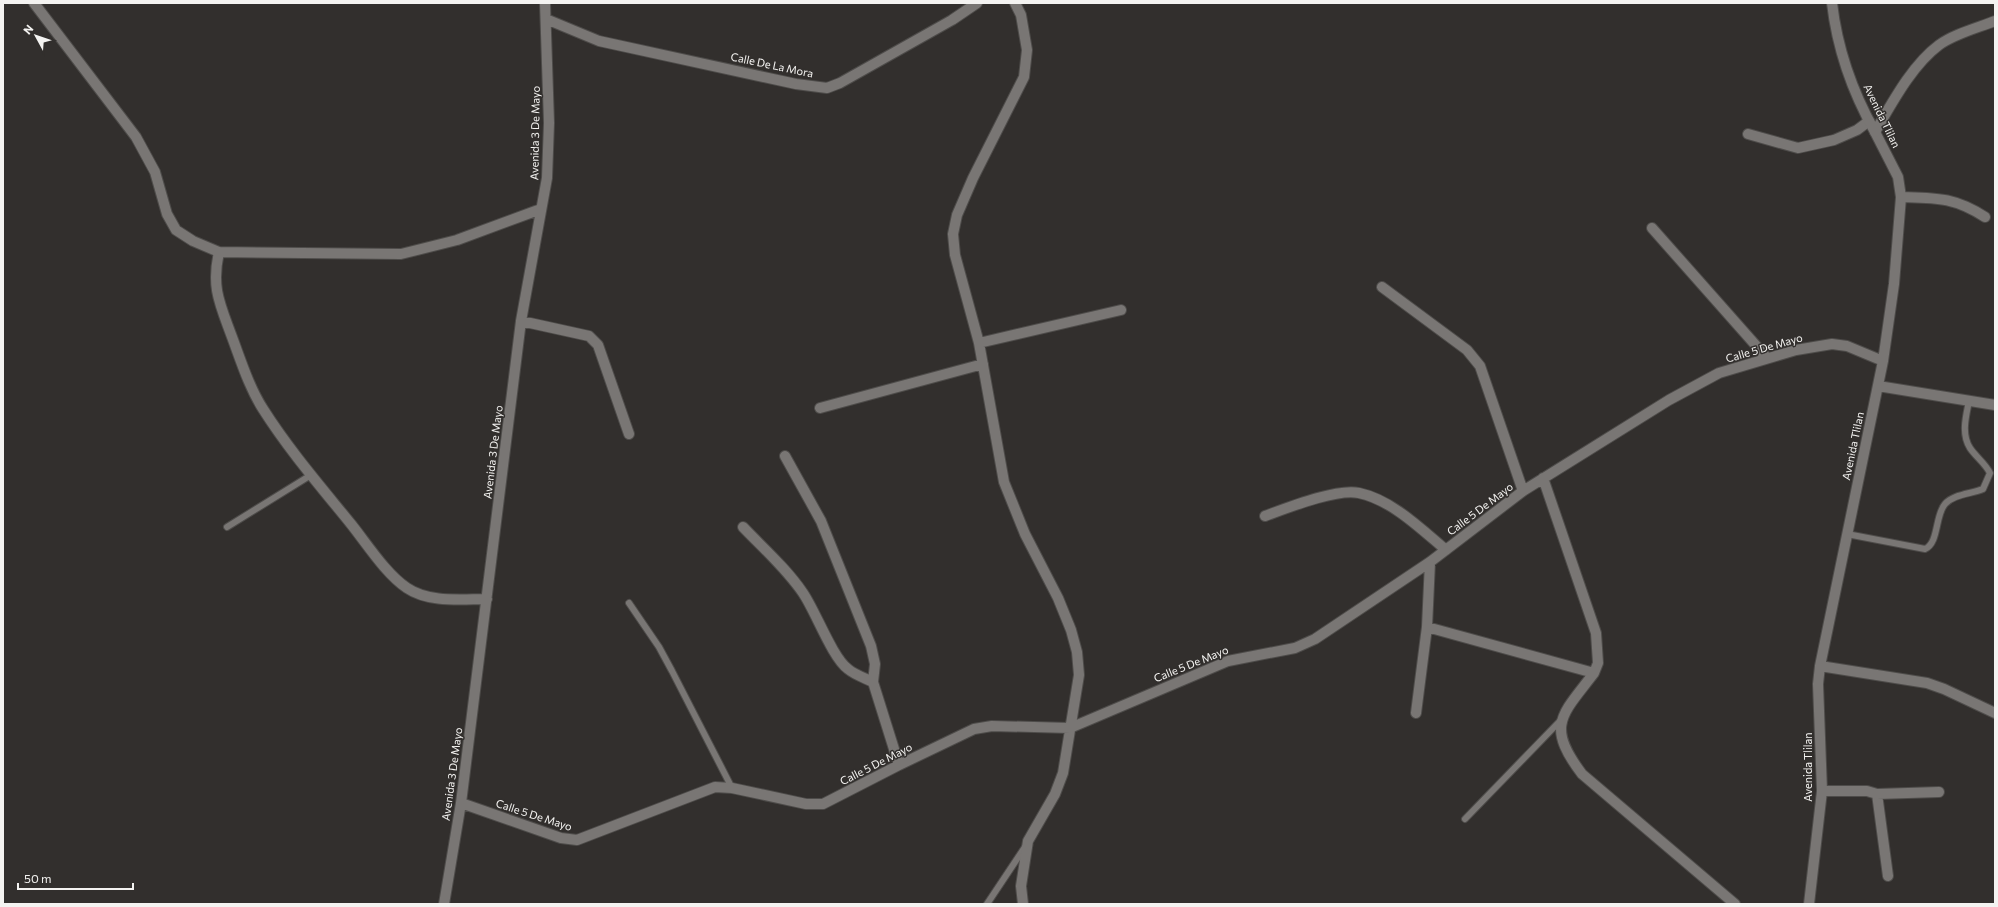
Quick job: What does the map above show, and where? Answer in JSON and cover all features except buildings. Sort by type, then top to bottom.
[{"type":"street","points":[[34,3],[136,137],[155,172],[167,214],[176,230],[193,241],[219,252],[401,254],[457,240],[542,209]]},
{"type":"street","name":"Avenida 3 De Mayo","points":[[444,904],[461,803],[521,321],[547,178],[549,122],[545,3]]},
{"type":"street","name":"Calle De La Mora","points":[[546,19],[599,40],[796,84],[827,88],[840,83],[952,20],[977,3]]},
{"type":"street","points":[[1015,3],[1021,15],[1028,50],[1024,77],[1017,94],[988,145],[957,215],[953,234],[955,255],[979,343],[1004,482],[1025,534],[1058,598],[1071,630],[1077,652],[1079,675],[1063,773],[1055,794],[1028,841],[1021,886],[1023,904]]},
{"type":"street","name":"Avenida Tlilan","points":[[1809,904],[1822,791],[1818,684],[1820,666],[1883,361],[1894,284],[1901,197],[1898,177],[1869,121],[1851,79],[1837,34],[1832,3]]},
{"type":"street","points":[[1875,132],[1894,99],[1924,58],[1940,45],[1995,21]]},
{"type":"street","points":[[1748,134],[1798,148],[1834,140],[1858,130],[1869,121]]},
{"type":"street","points":[[1901,197],[1952,200],[1971,207],[1985,217]]},
{"type":"street","points":[[1652,228],[1767,358]]},
{"type":"street","points":[[219,252],[215,272],[218,296],[252,388],[263,409],[311,474],[391,573],[407,588],[424,596],[443,599],[487,599]]},
{"type":"street","points":[[1382,287],[1468,350],[1480,366],[1523,491]]},
{"type":"street","points":[[979,343],[1121,310]]},
{"type":"street","points":[[521,321],[589,336],[598,345],[629,434]]},
{"type":"street","name":"Calle 5 De Mayo","points":[[461,803],[560,838],[577,840],[715,787],[732,788],[806,804],[823,804],[974,729],[992,726],[1070,728],[1228,661],[1295,648],[1315,639],[1430,562],[1542,478],[1669,400],[1719,373],[1796,350],[1832,344],[1847,346],[1883,361]]},
{"type":"street","points":[[820,408],[983,364]]},
{"type":"street","points":[[1878,386],[1995,405]]},
{"type":"street","points":[[786,456],[821,521],[871,646],[875,664],[872,682],[899,765]]},
{"type":"street","points":[[1542,478],[1596,634],[1598,663],[1594,673],[1565,711],[1561,720],[1561,731],[1565,745],[1572,760],[1582,774],[1735,904]]},
{"type":"street","points":[[1265,516],[1319,498],[1358,493],[1386,504],[1406,517],[1446,550]]},
{"type":"street","points":[[743,527],[787,572],[802,592],[815,612],[839,659],[848,669],[872,682]]},
{"type":"street","points":[[1416,713],[1427,627],[1430,562]]},
{"type":"street","points":[[1427,627],[1594,673]]},
{"type":"street","points":[[1820,666],[1927,683],[1944,688],[1995,713]]},
{"type":"street","points":[[1822,791],[1867,791],[1877,794],[1939,792]]},
{"type":"street","points":[[1877,794],[1888,876]]},
{"type":"lane","points":[[1847,534],[1925,549],[1929,547],[1933,541],[1940,512],[1946,503],[1958,496],[1971,494],[1983,489],[1990,473],[1986,465],[1970,448],[1966,439],[1965,426],[1969,401]]},
{"type":"lane","points":[[227,527],[311,474]]},
{"type":"lane","points":[[629,603],[666,659],[732,788]]},
{"type":"lane","points":[[1465,819],[1561,720]]},
{"type":"lane","points":[[987,904],[1028,841]]}]
